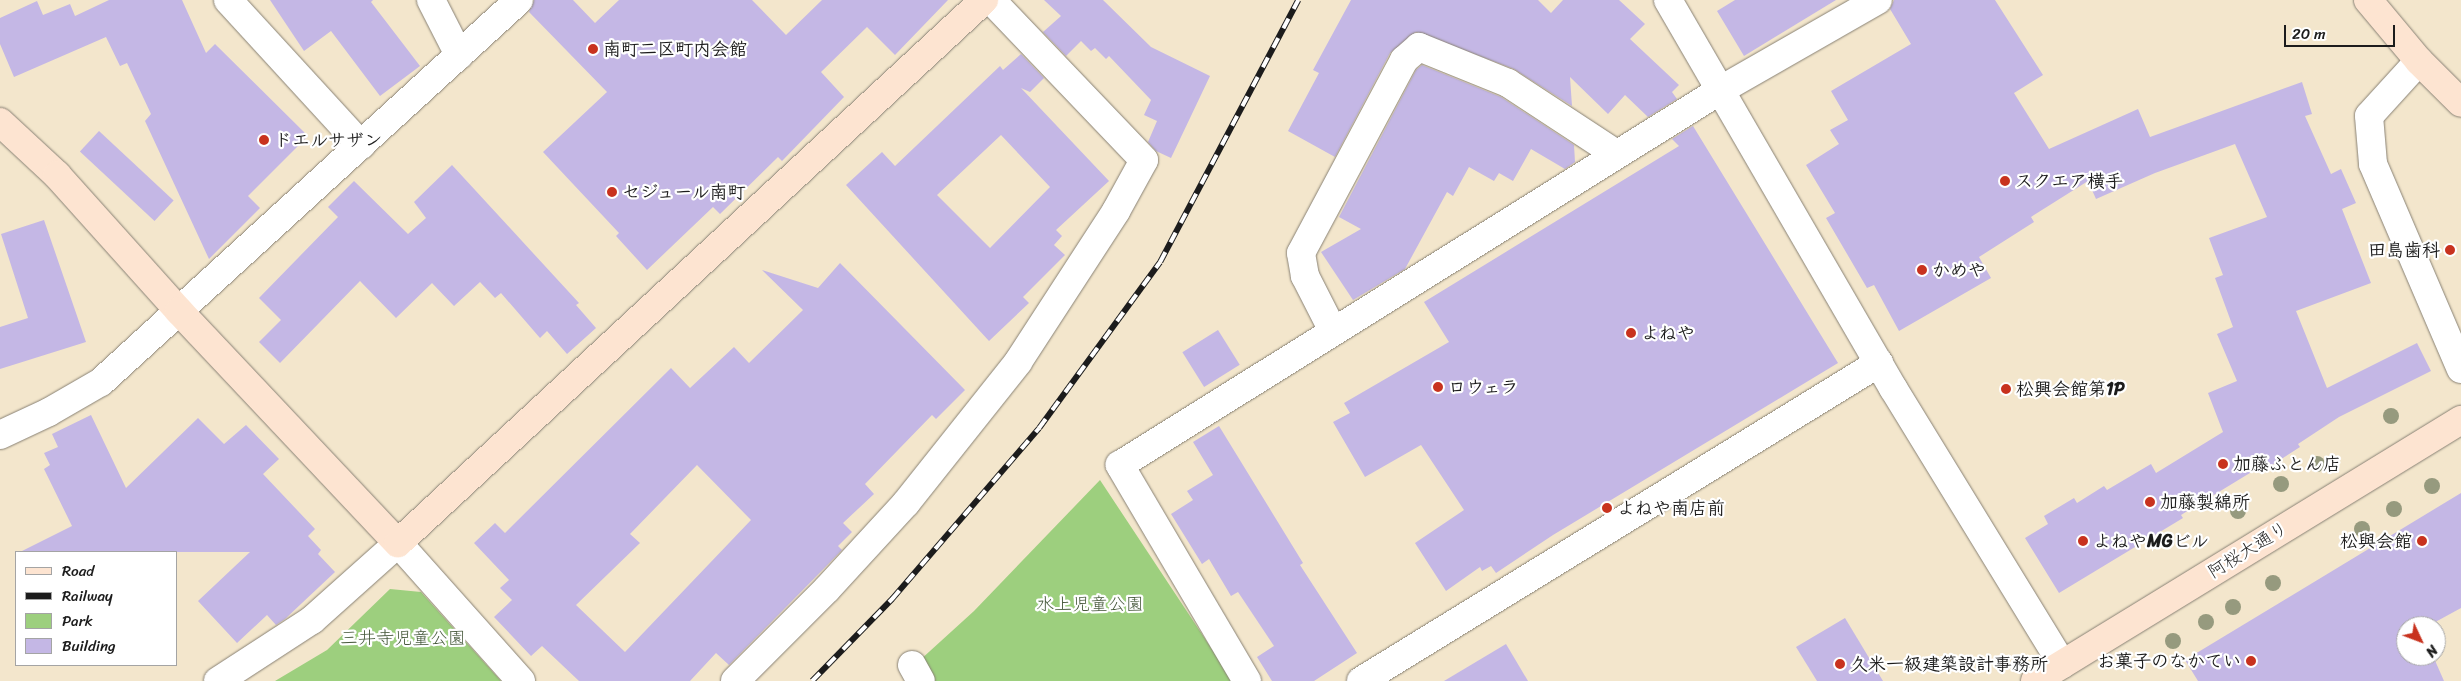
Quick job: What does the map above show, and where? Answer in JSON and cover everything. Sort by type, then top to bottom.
[{"type":"street","points":[[228,0],[361,146]]},
{"type":"street","points":[[431,0],[459,55]]},
{"type":"street","points":[[0,435],[49,412],[101,382],[519,0]]},
{"type":"street","points":[[218,681],[312,620],[398,543],[984,0]]},
{"type":"street","points":[[735,681],[827,589],[906,503],[1018,362],[1116,211],[1144,160],[990,0]]},
{"type":"street","points":[[1668,0],[1879,363],[2062,664]]},
{"type":"street","points":[[1247,681],[1120,465],[1719,90],[1878,0]]},
{"type":"street","points":[[2368,0],[2420,61],[2461,102]]},
{"type":"street","points":[[1333,331],[1305,276],[1301,253],[1404,60],[1419,47],[1508,83],[1616,154]]},
{"type":"street","points":[[2420,61],[2370,116],[2373,164],[2461,369]]},
{"type":"street","points":[[0,122],[57,175],[179,311],[398,543],[521,681]]},
{"type":"street","points":[[1361,681],[1879,363]]},
{"type":"street","name":"阿桜大通り","points":[[2036,681],[2461,420]]},
{"type":"green space","name":"水上児童公園","points":[[1100,480],[1233,681],[930,681],[919,661],[974,611]]},
{"type":"green space","name":"三井寺児童公園","points":[[390,589],[421,592],[501,681],[275,681],[327,650]]},
{"type":"building","points":[[109,0],[182,0],[206,53],[215,44],[308,136],[248,196],[260,208],[209,259],[145,121],[151,114],[127,63],[120,66],[106,37],[14,77],[0,44],[0,18],[37,1],[43,15],[70,4],[75,16]]},
{"type":"building","points":[[270,0],[373,0],[371,2],[420,66],[380,96],[331,31],[304,51]]},
{"type":"building","points":[[534,0],[573,0],[595,23],[619,0],[752,0],[786,35],[822,0],[948,0],[895,55],[867,27],[821,72],[844,97],[782,161],[778,157],[720,214],[713,207],[647,270],[616,236],[619,233],[543,152],[607,92],[529,12]]},
{"type":"building","points":[[1044,0],[1103,0],[1151,47],[1210,76],[1171,158],[1156,151],[1148,142],[1157,121],[1144,115],[1151,100],[1109,56],[1106,59],[1095,48],[1091,51],[1081,41],[1066,56],[1043,32],[1061,16]]},
{"type":"building","points":[[1351,0],[1538,0],[1551,13],[1563,0],[1619,0],[1645,24],[1630,39],[1679,85],[1672,92],[1677,99],[1648,117],[1625,95],[1608,114],[1570,77],[1572,106],[1514,69],[1416,32],[1390,53],[1335,157],[1288,131],[1319,73],[1313,70]]},
{"type":"building","points":[[1735,0],[1836,0],[1744,56],[1717,11]]},
{"type":"building","points":[[1894,0],[1995,0],[2043,75],[2014,93],[2049,149],[2138,109],[2150,137],[2302,82],[2312,114],[2305,116],[2331,174],[2341,169],[2356,203],[2342,209],[2371,283],[2296,311],[2327,388],[2417,343],[2431,371],[2339,417],[2298,444],[2300,447],[2266,469],[2263,465],[2181,515],[2183,518],[2059,593],[2025,538],[2048,524],[2044,516],[2074,498],[2077,503],[2104,486],[2107,490],[2151,464],[2156,473],[2223,432],[2208,393],[2237,381],[2217,334],[2233,327],[2215,278],[2223,275],[2209,238],[2267,217],[2235,144],[2155,173],[2096,199],[2088,181],[2031,217],[2034,222],[1979,257],[1991,278],[1899,331],[1874,285],[1867,288],[1826,218],[1835,213],[1806,165],[1839,144],[1830,130],[1848,120],[1831,91],[1911,44],[1890,9]]},
{"type":"building","points":[[1021,54],[1044,78],[1030,92],[1021,88],[1109,181],[1056,230],[1062,236],[1054,245],[1065,255],[1023,297],[1029,303],[989,341],[846,185],[882,152],[895,166],[1000,66],[1003,70]],"holes":[[[1001,135],[1050,187],[990,248],[937,195]]]},
{"type":"building","points":[[1422,65],[1501,97],[1574,145],[1575,162],[1565,169],[1531,149],[1513,181],[1499,173],[1494,181],[1469,167],[1453,196],[1447,192],[1405,269],[1353,300],[1321,252],[1361,229],[1339,217],[1416,70]]},
{"type":"building","name":"よねや","points":[[1693,126],[1838,363],[1553,535],[1496,573],[1491,566],[1482,571],[1480,567],[1446,591],[1415,543],[1464,510],[1421,445],[1365,477],[1333,422],[1350,413],[1344,403],[1449,342],[1424,302],[1679,146],[1672,139]]},
{"type":"building","points":[[99,131],[174,201],[155,221],[80,151]]},
{"type":"building","points":[[452,165],[579,303],[576,305],[596,328],[567,354],[547,331],[540,338],[501,293],[495,298],[480,282],[454,306],[432,283],[396,318],[360,281],[280,363],[259,342],[281,320],[259,298],[338,217],[328,207],[354,181],[408,234],[426,218],[414,202]]},
{"type":"building","points":[[44,220],[86,342],[0,369],[0,327],[28,318],[1,234]]},
{"type":"building","points":[[840,263],[965,390],[936,419],[932,415],[865,484],[874,494],[843,523],[852,532],[838,546],[842,550],[729,665],[716,653],[690,681],[579,681],[542,646],[531,656],[494,617],[512,600],[500,588],[509,580],[474,543],[495,523],[505,533],[671,368],[690,388],[734,347],[749,363],[803,310],[762,270],[818,288]],"holes":[[[697,465],[751,520],[625,652],[576,605],[640,543],[630,534]]]},
{"type":"building","points":[[1218,330],[1240,365],[1204,387],[1182,352]]},
{"type":"building","points":[[91,415],[126,488],[198,418],[224,444],[246,425],[279,459],[263,474],[315,529],[308,536],[321,550],[318,554],[335,572],[285,619],[276,625],[267,615],[237,643],[198,601],[250,552],[22,551],[72,526],[44,469],[50,465],[44,453],[58,447],[52,434]]},
{"type":"building","points":[[1219,426],[1303,563],[1300,565],[1357,653],[1314,681],[1272,681],[1257,657],[1274,646],[1238,592],[1231,596],[1209,559],[1202,564],[1171,514],[1193,500],[1187,491],[1213,475],[1193,442]]},
{"type":"building","name":"松與会館","points":[[2461,493],[2461,608],[2446,616],[2396,616],[2396,666],[2437,666],[2444,681],[2198,681],[2185,660]]},
{"type":"building","name":"久米一級建築設計事務所","points":[[1845,618],[1883,681],[1817,681],[1796,647]]},
{"type":"building","points":[[1506,644],[1528,681],[1444,681]]},
{"type":"railway","points":[[812,681],[892,599],[1039,428],[1160,262],[1298,0]]},
{"type":"place","name":"南町二区町内会館","points":[[593,49]]},
{"type":"place","name":"ドエルサザン","points":[[264,140]]},
{"type":"place","name":"スクエア横手","points":[[2005,181]]},
{"type":"place","name":"セジュール南町","points":[[612,192]]},
{"type":"place","name":"田島歯科","points":[[2450,250]]},
{"type":"place","name":"かめや","points":[[1922,270]]},
{"type":"place","name":"よねや","points":[[1631,333]]},
{"type":"place","name":"ロウェラ","points":[[1438,387]]},
{"type":"place","name":"松興会館第1P","points":[[2006,389]]},
{"type":"place","name":"加藤ふとん店","points":[[2223,464]]},
{"type":"place","name":"加藤製綿所","points":[[2150,502]]},
{"type":"place","name":"よねや南店前","points":[[1607,508]]},
{"type":"place","name":"よねやMGビル","points":[[2083,541]]},
{"type":"place","name":"松與会館","points":[[2422,541]]},
{"type":"place","name":"お菓子のなかてい","points":[[2251,661]]},
{"type":"place","name":"久米一級建築設計事務所","points":[[1840,664]]}]
